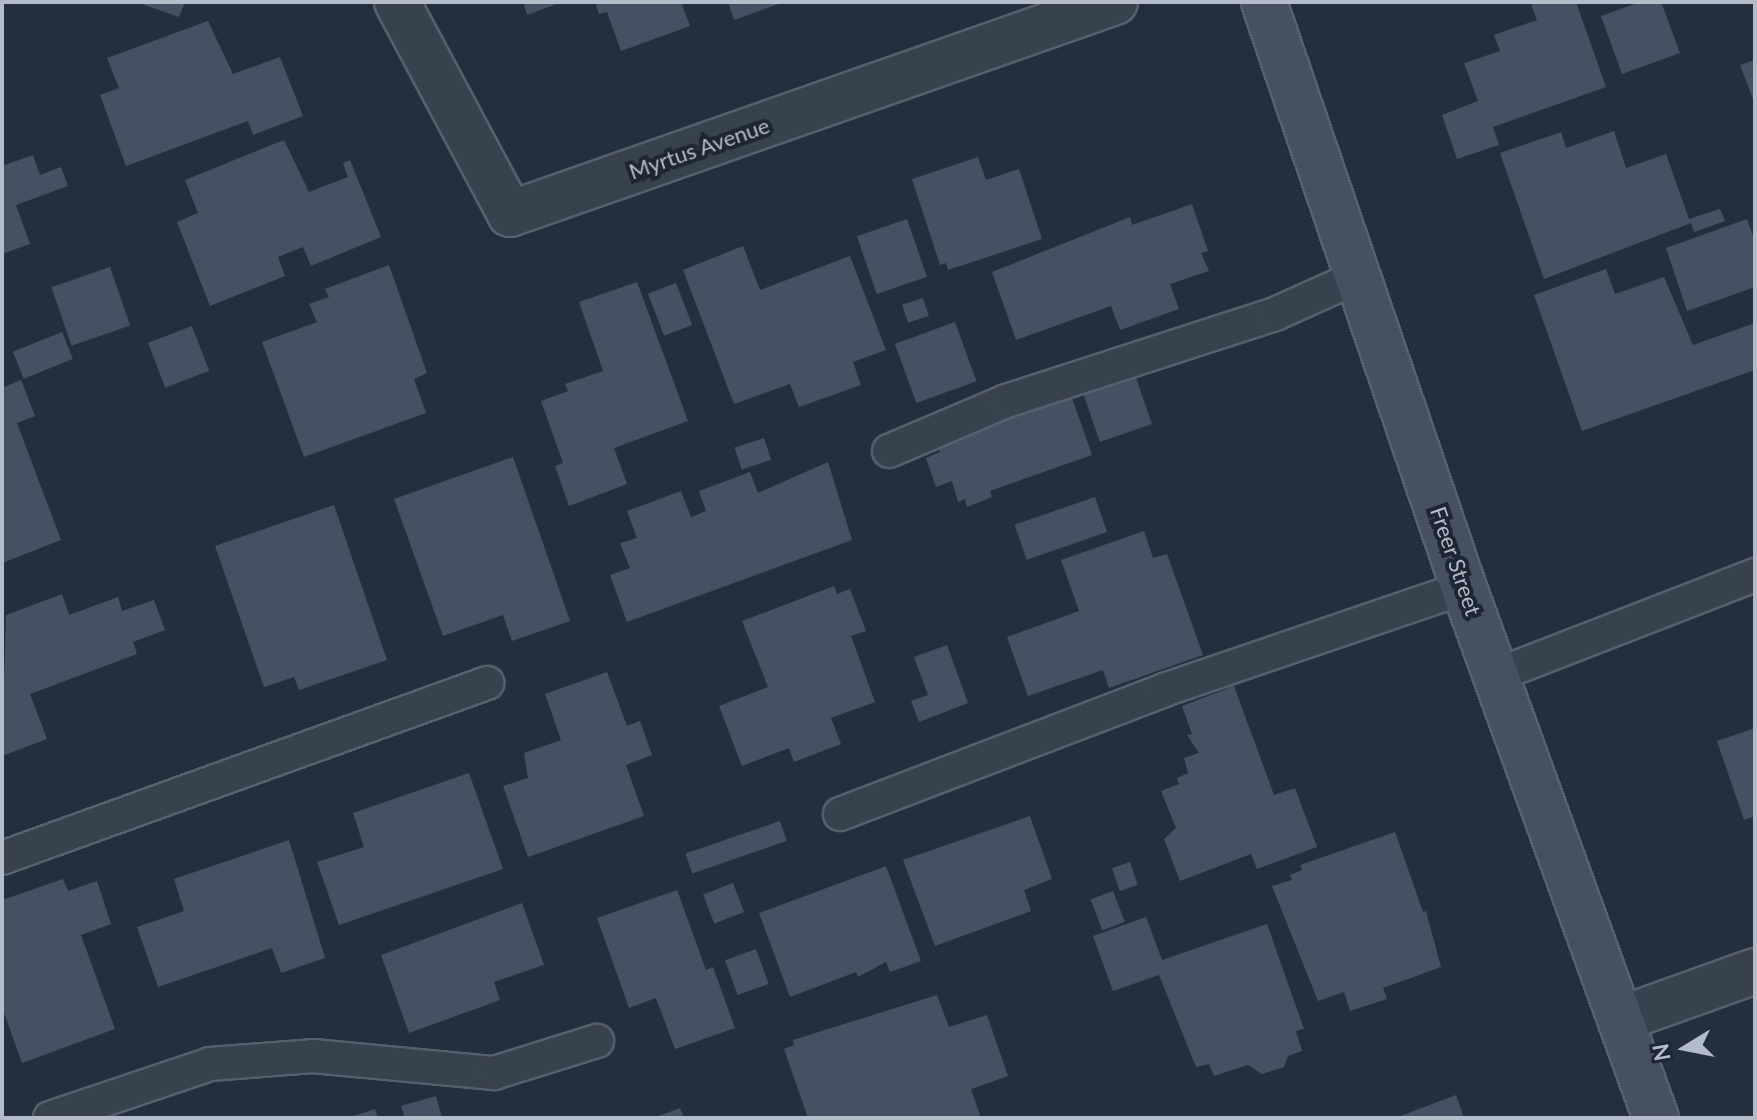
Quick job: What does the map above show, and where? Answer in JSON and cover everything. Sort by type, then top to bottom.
[{"type":"street","name":"Myrtus Avenue","points":[[397,2],[510,214],[1115,2]]},
{"type":"street","name":"Freer Street","points":[[1264,2],[1464,588],[1656,1118]]},
{"type":"street","points":[[1621,1019],[1755,971]]},
{"type":"lane","points":[[889,451],[1006,401],[1275,314],[1359,276]]},
{"type":"lane","points":[[1497,675],[1755,575]]},
{"type":"lane","points":[[840,814],[1164,690],[1464,588]]},
{"type":"lane","points":[[2,858],[487,683]]},
{"type":"lane","points":[[50,1118],[210,1064],[313,1056],[494,1073],[597,1041]]},
{"type":"building","points":[[136,2],[185,2],[179,17]]},
{"type":"building","points":[[523,2],[562,2],[527,15]]},
{"type":"building","points":[[595,2],[681,2],[690,26],[621,51],[607,12],[599,14]]},
{"type":"building","points":[[728,2],[784,2],[734,20]]},
{"type":"building","points":[[1539,2],[1576,2],[1606,87],[1493,127],[1499,145],[1457,159],[1442,115],[1478,101],[1464,63],[1500,51],[1494,35],[1537,20],[1531,5]]},
{"type":"building","points":[[1640,2],[1661,2],[1680,53],[1622,74],[1601,16]]},
{"type":"building","points":[[208,21],[233,74],[280,57],[303,116],[253,135],[248,121],[126,166],[100,95],[119,88],[107,58]]},
{"type":"building","points":[[1755,60],[1755,104],[1740,65]]},
{"type":"building","points":[[1614,131],[1626,168],[1666,154],[1689,219],[1720,209],[1725,221],[1694,232],[1691,223],[1544,279],[1500,153],[1561,132],[1566,148]]},
{"type":"building","points":[[284,140],[309,192],[348,177],[343,163],[350,160],[381,237],[311,266],[303,247],[278,257],[285,276],[210,306],[177,222],[198,213],[185,180]]},
{"type":"building","points":[[33,155],[40,175],[61,167],[68,186],[16,205],[30,244],[2,254],[2,166]]},
{"type":"building","points":[[978,157],[986,180],[1019,169],[1042,239],[948,270],[946,263],[940,265],[912,179]]},
{"type":"building","points":[[1192,204],[1208,251],[1201,253],[1209,271],[1170,284],[1179,309],[1120,330],[1111,306],[1016,340],[992,272],[1130,217],[1132,225]]},
{"type":"building","points":[[907,219],[927,277],[877,294],[857,236]]},
{"type":"building","points":[[1747,219],[1755,241],[1755,287],[1687,311],[1666,248]]},
{"type":"building","points":[[743,246],[760,290],[850,256],[886,350],[853,362],[861,385],[799,407],[790,384],[734,404],[683,270]]},
{"type":"building","points":[[389,265],[427,373],[414,379],[426,413],[304,457],[262,342],[317,322],[309,304],[329,297],[325,289]]},
{"type":"building","points":[[110,267],[130,326],[72,346],[51,287]]},
{"type":"building","points":[[1606,269],[1615,294],[1664,277],[1693,345],[1755,323],[1755,370],[1582,431],[1534,295]]},
{"type":"building","points":[[637,282],[688,421],[614,448],[627,484],[569,506],[555,466],[563,463],[541,401],[568,391],[565,384],[603,371],[579,302]]},
{"type":"building","points":[[676,283],[692,325],[664,336],[648,294]]},
{"type":"building","points":[[923,298],[929,316],[908,323],[902,305]]},
{"type":"building","points":[[955,322],[977,381],[916,403],[895,344]]},
{"type":"building","points":[[192,326],[209,371],[165,388],[148,343]]},
{"type":"building","points":[[62,332],[73,359],[24,379],[13,352]]},
{"type":"building","points":[[1134,372],[1152,424],[1100,442],[1082,390]]},
{"type":"building","points":[[21,380],[35,416],[17,423],[61,540],[2,563],[2,388]]},
{"type":"building","points":[[1070,392],[1092,455],[990,491],[992,497],[967,507],[965,499],[958,502],[952,481],[936,487],[926,458],[940,452],[934,436]]},
{"type":"building","points":[[764,438],[771,460],[742,469],[735,448]]},
{"type":"building","points":[[513,457],[570,621],[512,641],[503,615],[443,636],[394,499]]},
{"type":"building","points":[[828,462],[852,540],[627,622],[610,575],[630,568],[620,543],[637,538],[627,511],[681,491],[691,517],[706,511],[699,491],[750,472],[758,493]]},
{"type":"building","points":[[1095,497],[1107,532],[1027,560],[1015,525]]},
{"type":"building","points":[[334,505],[387,660],[299,690],[294,677],[264,687],[215,546]]},
{"type":"building","points":[[1144,531],[1153,558],[1167,554],[1203,655],[1109,688],[1103,670],[1028,696],[1007,637],[1079,611],[1061,560]]},
{"type":"building","points":[[834,586],[837,594],[850,589],[866,631],[851,636],[875,702],[831,718],[841,744],[794,762],[789,748],[742,766],[719,706],[768,687],[742,621]]},
{"type":"building","points":[[62,594],[69,615],[118,597],[122,611],[154,600],[165,630],[133,642],[137,654],[30,694],[47,739],[2,756],[6,615]]},
{"type":"building","points":[[947,645],[968,703],[919,722],[911,701],[928,695],[914,657]]},
{"type":"building","points":[[607,672],[627,726],[640,721],[652,755],[626,765],[644,816],[528,857],[503,786],[528,778],[524,753],[561,740],[545,694]]},
{"type":"building","points":[[1234,686],[1274,795],[1295,788],[1317,847],[1257,869],[1251,854],[1180,881],[1164,839],[1176,828],[1161,791],[1179,784],[1177,778],[1188,773],[1184,758],[1199,753],[1187,735],[1192,734],[1182,706]]},
{"type":"building","points":[[1755,728],[1755,816],[1744,820],[1717,741]]},
{"type":"building","points":[[469,773],[503,869],[339,925],[317,862],[364,847],[353,813]]},
{"type":"building","points":[[1030,816],[1052,879],[1024,890],[1031,911],[935,946],[903,860]]},
{"type":"building","points":[[780,821],[787,841],[692,873],[685,854]]},
{"type":"building","points":[[1395,832],[1423,912],[1426,911],[1441,967],[1383,988],[1387,999],[1350,1011],[1344,992],[1318,1001],[1272,886],[1292,880],[1290,875],[1302,870],[1300,865]]},
{"type":"building","points":[[289,840],[325,958],[281,973],[272,948],[158,987],[137,927],[184,911],[174,879]]},
{"type":"building","points":[[1130,862],[1138,885],[1120,891],[1112,868]]},
{"type":"building","points":[[886,866],[921,961],[890,972],[886,962],[858,977],[856,972],[790,997],[759,913]]},
{"type":"building","points":[[63,879],[68,891],[97,881],[111,924],[81,935],[115,1029],[22,1063],[2,1007],[2,900]]},
{"type":"building","points":[[733,883],[744,912],[714,923],[703,894]]},
{"type":"building","points":[[677,890],[706,970],[713,967],[735,1028],[675,1049],[656,998],[629,1008],[597,918]]},
{"type":"building","points":[[1113,891],[1125,922],[1102,930],[1091,900]]},
{"type":"building","points":[[522,903],[544,965],[494,982],[500,1000],[409,1033],[381,955]]},
{"type":"building","points":[[1146,917],[1162,960],[1267,924],[1304,1029],[1296,1031],[1302,1051],[1288,1056],[1284,1067],[1262,1074],[1248,1065],[1214,1076],[1209,1064],[1196,1067],[1159,975],[1113,991],[1093,936]]},
{"type":"building","points":[[756,949],[769,984],[738,995],[725,960]]},
{"type":"building","points":[[937,995],[949,1027],[987,1015],[1008,1076],[971,1089],[981,1118],[808,1118],[784,1049],[794,1045],[793,1040]]},
{"type":"building","points":[[1456,1095],[1464,1118],[1395,1118]]},
{"type":"building","points":[[436,1096],[442,1118],[405,1118],[401,1106]]},
{"type":"building","points":[[680,1108],[684,1118],[653,1118]]},
{"type":"building","points":[[375,1109],[378,1118],[350,1118],[350,1117]]}]
